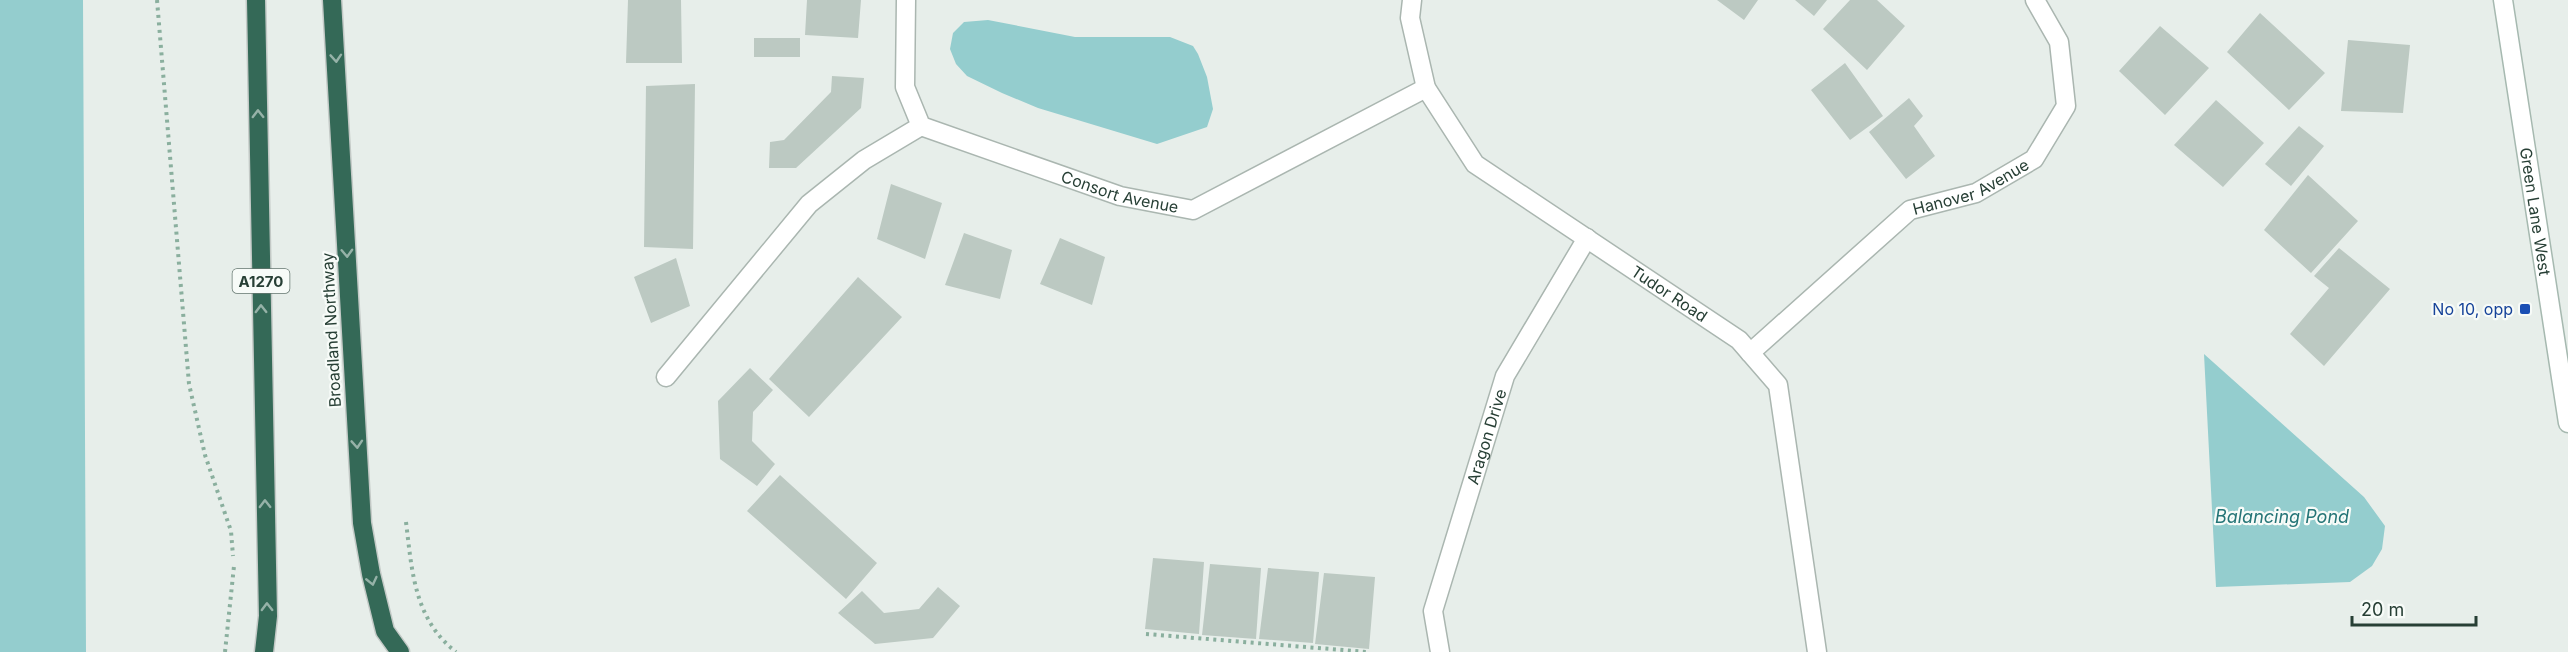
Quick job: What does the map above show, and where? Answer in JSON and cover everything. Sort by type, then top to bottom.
[{"type":"highway","name":"A1270","points":[[256,0],[268,616],[264,652]]},
{"type":"highway","name":"Broadland Northway","points":[[332,0],[362,524],[370,574],[385,631],[400,652]]},
{"type":"street","points":[[666,377],[809,204],[864,160],[921,126],[905,87],[906,0]]},
{"type":"street","name":"Tudor Road","points":[[1412,0],[1410,18],[1426,88],[1475,164],[1739,340],[1778,385],[1817,652]]},
{"type":"street","name":"Hanover Avenue","points":[[1750,353],[1910,210],[1976,193],[2034,159],[2066,106],[2059,42],[2035,0]]},
{"type":"street","name":"Green Lane West","points":[[2503,0],[2568,423]]},
{"type":"street","name":"Consort Avenue","points":[[921,126],[1120,196],[1193,210],[1426,88]]},
{"type":"street","name":"Aragon Drive","points":[[1440,652],[1433,611],[1505,375],[1587,238]]},
{"type":"path","points":[[157,0],[189,384],[205,455],[231,531],[234,563],[225,652]]},
{"type":"path","points":[[406,522],[413,582],[425,614],[442,641],[456,652]]},
{"type":"path","points":[[1146,634],[1367,652]]},
{"type":"water","points":[[0,0],[83,0],[86,652],[0,652]]},
{"type":"water","points":[[988,20],[1075,37],[1170,37],[1193,46],[1207,77],[1213,109],[1207,127],[1157,144],[1038,108],[967,76],[956,64],[950,49],[953,33],[964,22]]},
{"type":"water","name":"Balancing Pond","points":[[2204,354],[2364,497],[2385,526],[2382,549],[2372,566],[2350,582],[2216,587]]},
{"type":"building","points":[[628,0],[681,0],[682,63],[626,63]]},
{"type":"building","points":[[807,0],[861,0],[858,38],[805,35]]},
{"type":"building","points":[[1717,0],[1758,0],[1744,20]]},
{"type":"building","points":[[1795,0],[1827,0],[1814,16]]},
{"type":"building","points":[[1850,0],[1877,0],[1905,26],[1867,70],[1823,29]]},
{"type":"building","points":[[2260,13],[2325,73],[2289,110],[2227,52]]},
{"type":"building","points":[[2160,26],[2209,68],[2165,115],[2119,71]]},
{"type":"building","points":[[754,38],[800,38],[800,57],[754,57]]},
{"type":"building","points":[[2348,40],[2410,45],[2403,113],[2341,111]]},
{"type":"building","points":[[1845,63],[1883,116],[1850,140],[1811,90]]},
{"type":"building","points":[[832,76],[864,78],[861,108],[796,168],[769,168],[770,142],[784,140],[831,92]]},
{"type":"building","points":[[695,84],[693,249],[644,247],[646,86]]},
{"type":"building","points":[[1909,98],[1923,116],[1914,126],[1935,156],[1906,179],[1869,132]]},
{"type":"building","points":[[2216,100],[2264,143],[2223,187],[2174,145]]},
{"type":"building","points":[[2299,126],[2324,146],[2291,186],[2265,164]]},
{"type":"building","points":[[2308,175],[2358,221],[2311,273],[2264,230]]},
{"type":"building","points":[[891,184],[942,203],[925,259],[877,239]]},
{"type":"building","points":[[964,233],[1012,250],[1000,299],[945,285]]},
{"type":"building","points":[[1060,238],[1105,257],[1092,305],[1040,284]]},
{"type":"building","points":[[2339,248],[2390,289],[2324,366],[2290,334],[2329,288],[2314,276]]},
{"type":"building","points":[[676,258],[690,306],[651,323],[634,277]]},
{"type":"building","points":[[858,277],[902,317],[809,417],[769,379]]},
{"type":"building","points":[[750,368],[773,390],[753,412],[752,441],[775,464],[757,486],[720,459],[718,401]]},
{"type":"building","points":[[780,475],[877,563],[846,599],[747,511]]},
{"type":"building","points":[[1153,558],[1204,562],[1199,634],[1145,629]]},
{"type":"building","points":[[1210,564],[1261,568],[1256,639],[1202,635]]},
{"type":"building","points":[[1268,568],[1319,572],[1313,643],[1259,639]]},
{"type":"building","points":[[1324,573],[1375,577],[1369,649],[1315,644]]},
{"type":"building","points":[[938,587],[960,606],[933,638],[875,644],[838,613],[862,591],[884,613],[919,609]]},
{"type":"place","name":"No 10, opp","points":[[2525,309]]}]
